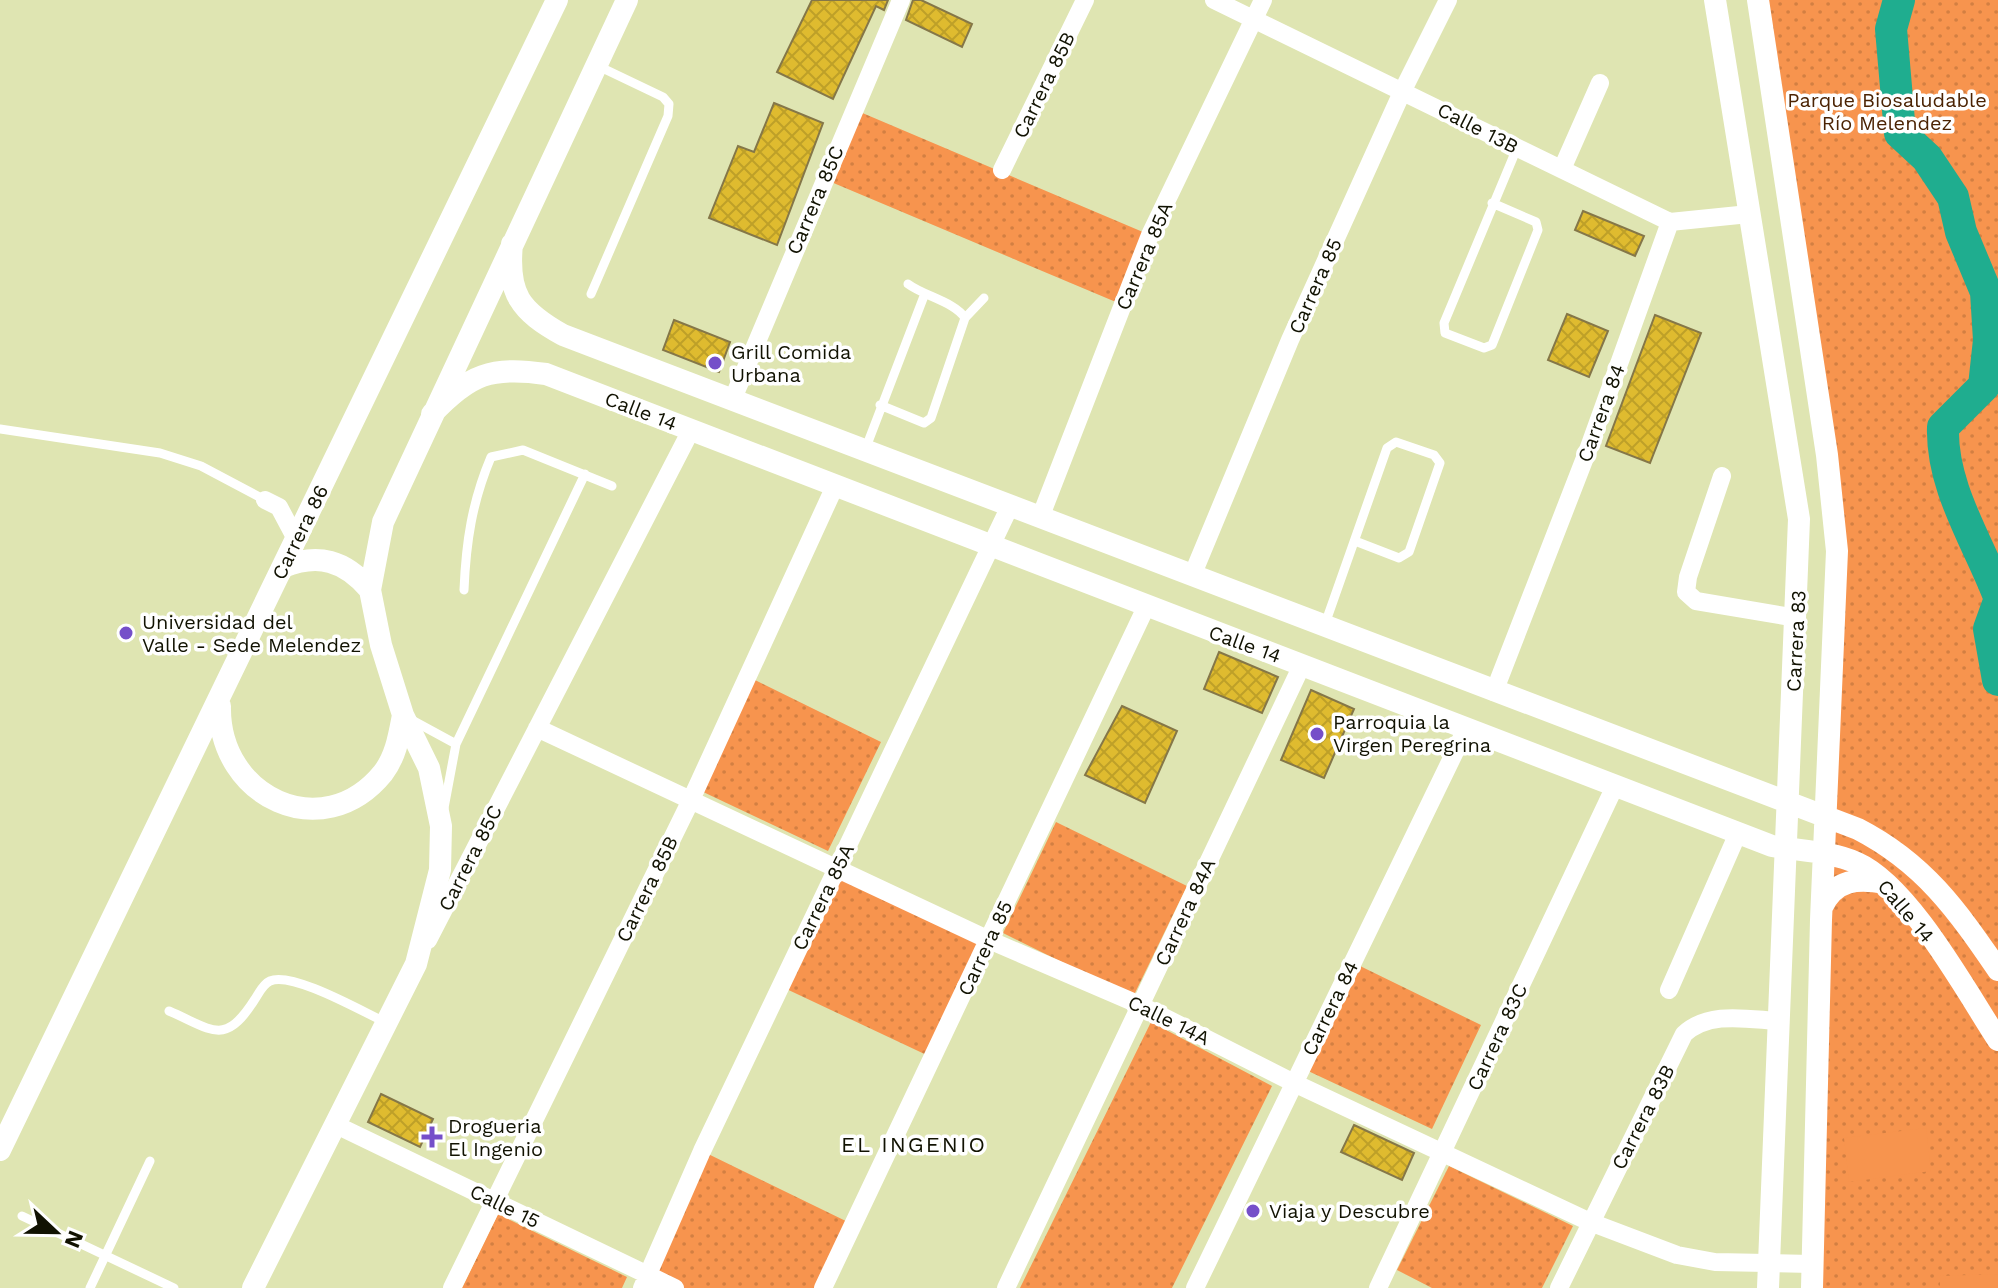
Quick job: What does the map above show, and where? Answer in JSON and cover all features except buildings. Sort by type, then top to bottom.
[{"type":"street","name":"Carrera 86","points":[[0,1150],[557,0]]},
{"type":"street","points":[[416,964],[440,870],[441,826],[429,768],[403,715],[381,645],[370,590],[377,544],[397,489],[627,0]]},
{"type":"street","name":"Carrera 85C","points":[[732,401],[901,0]]},
{"type":"street","name":"Carrera 85B","points":[[1002,170],[1085,0]]},
{"type":"street","name":"Calle 13B","points":[[1214,0],[1670,222]]},
{"type":"street","name":"Carrera 85A","points":[[1040,518],[1150,235],[1263,0]]},
{"type":"street","name":"Carrera 85","points":[[1192,576],[1290,340],[1403,90],[1448,0]]},
{"type":"street","name":"Carrera 83","points":[[1715,0],[1799,519],[1768,1288]]},
{"type":"street","name":"Carrera 83","points":[[1758,0],[1835,516],[1837,587],[1825,817],[1812,1288]]},
{"type":"street","points":[[1562,169],[1600,83]]},
{"type":"street","points":[[1670,222],[1749,214]]},
{"type":"street","name":"Carrera 84","points":[[1494,692],[1588,450],[1670,222]]},
{"type":"street","name":"Calle 14","points":[[512,244],[509,273],[518,299],[534,319],[563,335],[1869,835],[1911,863],[1953,904],[1998,970]]},
{"type":"street","name":"Calle 14","points":[[432,414],[458,387],[485,374],[511,369],[546,374],[1738,833],[1785,849],[1854,861],[1885,883],[1909,909],[1998,1040]]},
{"type":"street","name":"Carrera 85C","points":[[253,1288],[385,1022],[691,430]]},
{"type":"street","points":[[1722,476],[1688,577],[1686,592],[1696,601],[1797,618]]},
{"type":"street","name":"Carrera 85B","points":[[452,1288],[690,802],[835,486]]},
{"type":"street","points":[[272,504],[315,501]]},
{"type":"street","points":[[272,504],[296,539]]},
{"type":"street","name":"Carrera 85A","points":[[645,1281],[708,1137],[1009,508]]},
{"type":"street","points":[[1799,519],[1803,530],[1818,536],[1829,532],[1835,516]]},
{"type":"street","points":[[283,567],[301,560],[331,561],[357,574],[370,590]]},
{"type":"street","points":[[1798,583],[1805,569],[1817,565],[1829,569],[1837,587]]},
{"type":"street","name":"Carrera 85","points":[[823,1288],[1146,607]]},
{"type":"street","name":"Carrera 84A","points":[[1006,1288],[1302,665]]},
{"type":"street","points":[[220,699],[219,730],[229,759],[247,783],[273,800],[302,808],[332,805],[361,793],[383,773],[398,745],[403,715]]},
{"type":"street","name":"Calle 14A","points":[[537,728],[989,940],[1140,1005],[1294,1083],[1590,1222],[1677,1255],[1715,1262],[1812,1264]]},
{"type":"street","name":"Carrera 84","points":[[1195,1288],[1466,729]]},
{"type":"street","name":"Carrera 83C","points":[[1378,1288],[1615,786]]},
{"type":"street","points":[[1669,990],[1738,833]]},
{"type":"street","points":[[1822,907],[1829,894],[1847,882],[1862,879],[1885,883]]},
{"type":"street","name":"Carrera 83B","points":[[1559,1288],[1684,1034],[1696,1023],[1713,1020],[1778,1021]]},
{"type":"street","name":"Calle 15","points":[[334,1124],[494,1201],[645,1281],[675,1288]]},
{"type":"lane","points":[[591,294],[668,116],[669,104],[663,97],[596,65]]},
{"type":"lane","points":[[1492,203],[1536,222],[1538,230],[1492,345],[1484,348],[1445,333],[1444,323],[1492,203],[1517,148]]},
{"type":"lane","points":[[908,284],[924,296],[960,310],[965,318]]},
{"type":"lane","points":[[865,451],[924,296]]},
{"type":"lane","points":[[880,405],[924,423],[931,418],[965,318],[984,298]]},
{"type":"lane","points":[[0,429],[160,453],[201,466],[272,504]]},
{"type":"lane","points":[[1324,627],[1387,448],[1396,442],[1434,455],[1440,463],[1409,552],[1399,558],[1355,541]]},
{"type":"lane","points":[[464,590],[466,540],[475,495],[491,457],[523,450],[612,486]]},
{"type":"lane","points":[[441,826],[456,744],[585,474]]},
{"type":"lane","points":[[403,715],[456,744]]},
{"type":"lane","points":[[169,1011],[214,1030],[228,1031],[240,1023],[263,986],[271,980],[282,979],[310,987],[385,1022]]},
{"type":"lane","points":[[90,1288],[150,1161]]},
{"type":"lane","points":[[22,1216],[174,1288]]},
{"type":"green space","name":"Parque Biosaludable Río Melendez","points":[[1758,0],[1998,0],[1998,1288],[1812,1288],[1837,587]]},
{"type":"green space","points":[[853,109],[1150,235],[1123,305],[824,179]]},
{"type":"green space","points":[[753,679],[881,742],[828,851],[699,790]]},
{"type":"green space","points":[[1056,822],[1187,886],[1133,997],[1003,933]]},
{"type":"green space","points":[[837,868],[989,940],[933,1058],[780,986]]},
{"type":"green space","points":[[1360,966],[1481,1025],[1432,1129],[1306,1070]]},
{"type":"green space","points":[[1151,1022],[1272,1086],[1172,1288],[1020,1288]]},
{"type":"green space","points":[[1926,1128],[1931,1171],[1849,1182],[1844,1138]]},
{"type":"green space","points":[[702,1151],[854,1225],[823,1288],[675,1288],[648,1275]]},
{"type":"green space","points":[[1449,1166],[1573,1226],[1542,1288],[1432,1288],[1397,1270]]},
{"type":"green space","points":[[498,1214],[627,1277],[622,1288],[462,1288]]},
{"type":"green space","points":[[1998,1274],[1998,1288],[1940,1288],[1940,1276]]},
{"type":"waterway","points":[[1899,0],[1891,29],[1900,133],[1927,158],[1953,197],[1961,232],[1986,292],[1989,340],[1984,386],[1943,427],[1944,449],[1954,492],[1998,594]]},
{"type":"waterway","points":[[1998,604],[1989,629],[1998,680]]},
{"type":"place","name":"Grill Comida Urbana","points":[[715,363]]},
{"type":"place","name":"Universidad del Valle - Sede Melendez","points":[[126,633]]},
{"type":"place","name":"Parroquia la Virgen Peregrina","points":[[1317,734]]},
{"type":"place","name":"Drogueria El Ingenio","points":[[432,1137]]},
{"type":"place","name":"Viaja y Descubre","points":[[1253,1211]]},
{"type":"district","name":"EL INGENIO","points":[[914,1144]]}]
